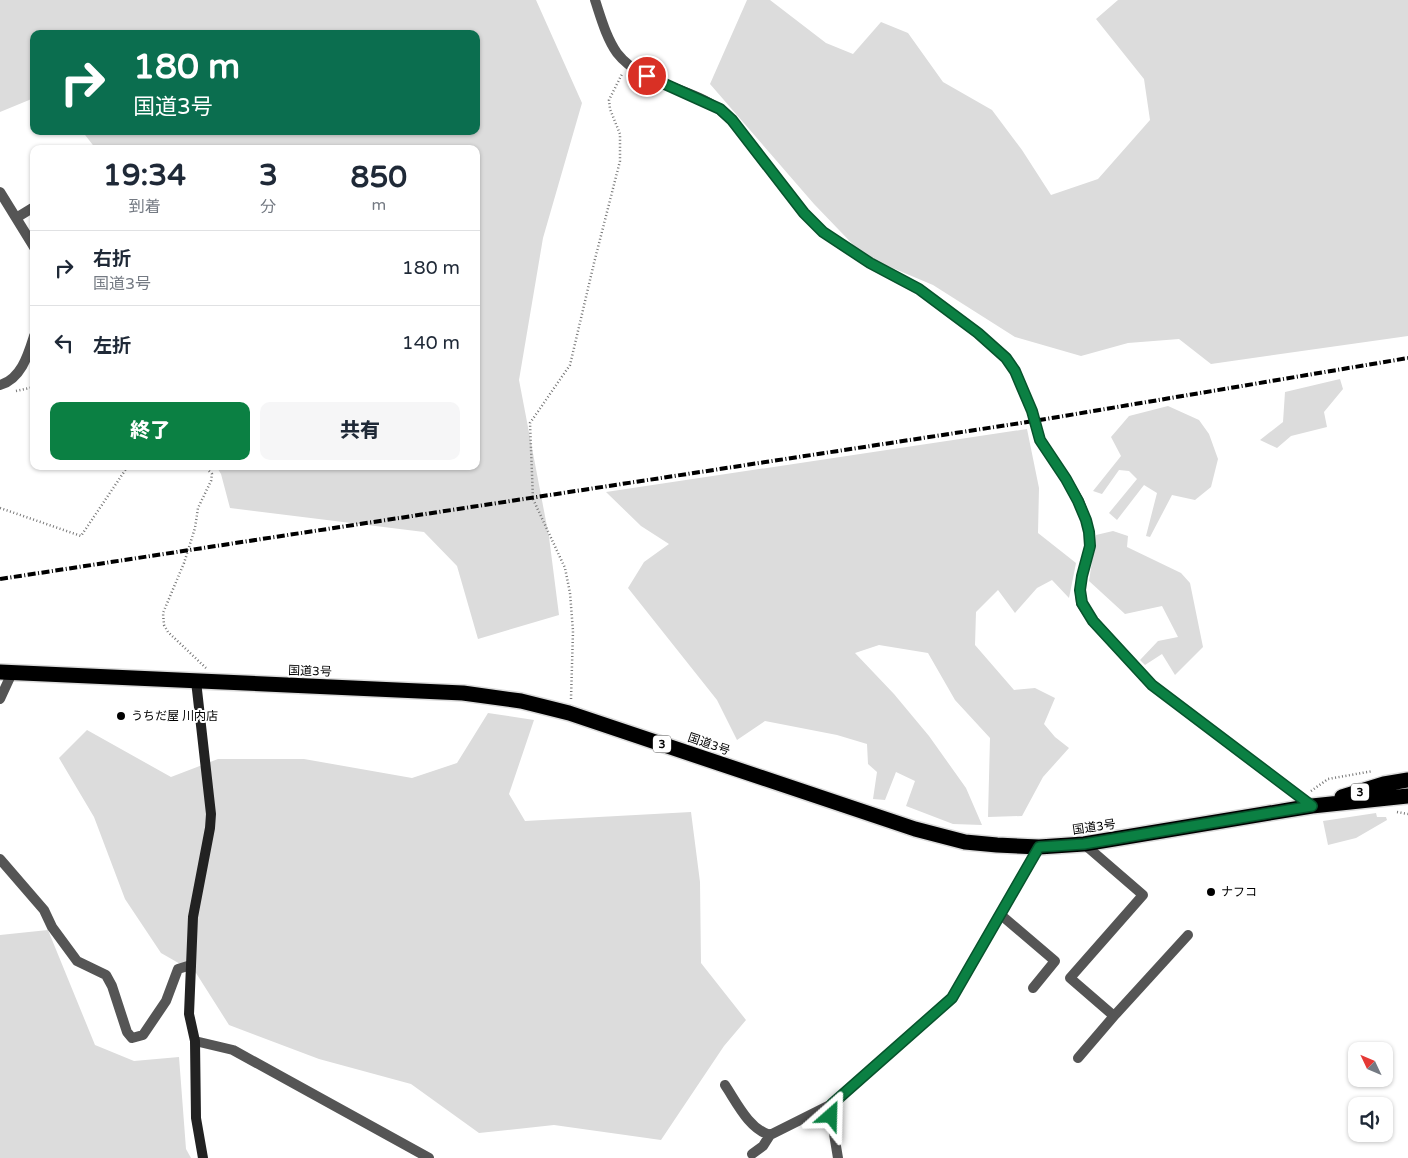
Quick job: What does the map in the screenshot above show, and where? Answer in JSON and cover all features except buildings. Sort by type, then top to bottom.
[{"type":"highway","name":"国道3号","points":[[6,672],[463,693],[522,701],[569,713],[915,829],[965,842],[997,846],[1039,847],[1084,844],[1307,802],[1408,780]]},
{"type":"highway","name":"国道3号","points":[[1307,802],[1408,796]]},
{"type":"street","points":[[595,0],[604,28],[612,44],[618,54],[628,64],[647,76],[720,109],[732,120],[804,213],[823,232],[870,263],[919,289],[978,333],[1006,358],[1015,371],[1032,411],[1040,440],[1066,479],[1086,520],[1090,546],[1080,590],[1082,603],[1093,621],[1152,685],[1307,802]]},
{"type":"street","points":[[0,192],[30,241]]},
{"type":"street","points":[[16,218],[30,209]]},
{"type":"street","points":[[0,385],[16,376],[26,360],[30,348]]},
{"type":"street","points":[[0,699],[6,672]]},
{"type":"street","points":[[196,681],[211,814],[193,917],[189,1014],[195,1041],[196,1118],[203,1158]]},
{"type":"street","points":[[1084,844],[1143,896],[1070,978],[1114,1016]]},
{"type":"street","points":[[752,1154],[763,1146],[770,1135],[832,1104],[952,998],[1039,847]]},
{"type":"street","points":[[0,859],[44,910],[52,927],[77,960],[106,975],[112,986],[127,1032],[132,1038],[143,1035],[166,1001],[178,969],[191,965]]},
{"type":"street","points":[[1001,915],[1055,961],[1033,988]]},
{"type":"street","points":[[1078,1058],[1188,935]]},
{"type":"street","points":[[195,1041],[233,1050],[429,1158]]},
{"type":"street","points":[[725,1085],[743,1113],[760,1132],[770,1135]]},
{"type":"street","points":[[832,1104],[831,1116],[835,1157]]},
{"type":"path","points":[[569,713],[573,631],[570,593],[565,568],[533,499],[530,423],[570,364],[620,161],[620,134],[608,100],[628,64]]},
{"type":"path","points":[[16,391],[30,388]]},
{"type":"path","points":[[0,508],[81,536],[125,470]]},
{"type":"path","points":[[208,470],[212,474],[211,481],[198,508],[195,528],[184,563],[163,613],[164,625],[168,632],[206,667],[215,682]]},
{"type":"path","points":[[1307,802],[1328,779],[1381,770]]},
{"type":"shaded area","points":[[0,0],[536,0],[582,103],[543,238],[519,380],[549,537],[559,615],[478,639],[457,566],[424,532],[230,508],[218,470],[480,470],[480,145],[93,145],[85,135],[480,135],[480,30],[30,30],[30,100],[0,112]]},
{"type":"shaded area","points":[[747,0],[770,0],[826,43],[853,54],[881,22],[908,33],[943,82],[992,110],[1022,150],[1051,195],[1098,179],[1150,120],[1144,79],[1096,19],[1118,0],[1408,0],[1408,336],[1211,364],[1179,339],[1128,343],[1081,356],[1015,337],[933,285],[864,256],[814,204],[710,84]]},
{"type":"shaded area","points":[[1340,379],[1343,389],[1324,412],[1327,427],[1291,436],[1277,448],[1260,440],[1283,422],[1285,392]]},
{"type":"shaded area","points":[[1168,406],[1199,420],[1209,434],[1218,459],[1211,487],[1195,500],[1172,495],[1150,537],[1146,536],[1157,493],[1144,485],[1117,520],[1109,513],[1137,479],[1129,471],[1119,470],[1102,494],[1093,491],[1121,456],[1111,437],[1129,416]]},
{"type":"shaded area","points":[[1027,429],[1039,488],[1038,533],[1076,563],[1069,598],[1052,580],[1037,588],[1015,613],[998,590],[976,612],[975,645],[1014,690],[1035,688],[1055,698],[1044,724],[1055,737],[1069,748],[1043,777],[1022,816],[988,817],[990,738],[955,700],[928,653],[879,645],[855,653],[894,694],[929,736],[966,788],[982,825],[953,824],[906,806],[915,781],[896,772],[885,800],[873,799],[877,772],[868,764],[867,744],[837,735],[765,721],[737,740],[717,700],[628,588],[644,562],[669,544],[641,526],[606,492]]},
{"type":"shaded area","points":[[1113,531],[1128,536],[1127,547],[1181,573],[1190,583],[1203,647],[1175,675],[1162,654],[1145,665],[1140,660],[1158,641],[1178,637],[1162,606],[1125,614],[1089,581],[1096,535]]},
{"type":"shaded area","points":[[488,713],[534,720],[509,794],[525,821],[691,812],[700,882],[701,963],[746,1020],[724,1046],[661,1140],[554,1125],[479,1133],[411,1084],[319,1059],[229,1025],[196,973],[161,953],[125,899],[94,817],[59,758],[87,730],[171,777],[218,759],[304,759],[412,778],[457,763]]},
{"type":"shaded area","points":[[1376,813],[1377,817],[1386,817],[1387,820],[1356,838],[1328,845],[1323,821]]},
{"type":"shaded area","points":[[48,930],[95,1045],[134,1061],[179,1057],[186,1149],[191,1158],[0,1158],[0,935]]},
{"type":"railway","points":[[0,579],[1034,421],[1408,358]]},
{"type":"place","name":"うちだ屋 川内店","points":[[121,716]]},
{"type":"place","name":"ナフコ","points":[[1211,892]]},
{"type":"route","points":[[647,76],[720,109],[732,120],[804,213],[823,232],[870,263],[919,289],[978,333],[1006,358],[1015,371],[1032,411],[1040,440],[1066,479],[1086,520],[1090,546],[1080,590],[1082,603],[1093,621],[1113,645],[1152,685],[1312,806],[1084,844],[1039,847],[952,998],[847,1089],[832,1104],[831,1116]]}]
